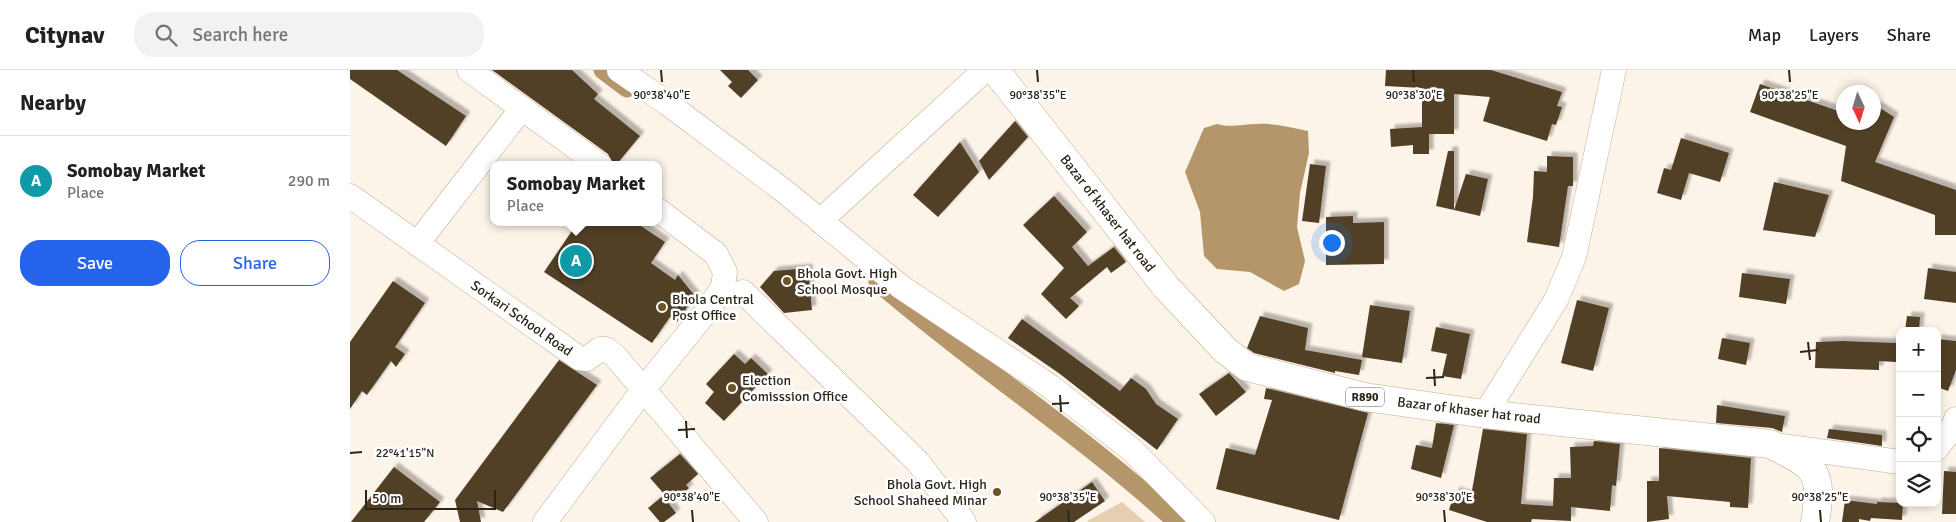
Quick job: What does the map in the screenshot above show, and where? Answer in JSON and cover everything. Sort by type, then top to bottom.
[{"type":"main road","name":"Bazar of khaser hat road","points":[[995,70],[1166,287],[1225,350],[1247,367],[1365,397],[1485,414],[1770,444],[1805,462],[1813,470],[1820,493],[1814,522]]},
{"type":"street","points":[[469,70],[595,161]]},
{"type":"street","points":[[619,70],[667,103],[820,221],[901,287],[1051,387],[1132,450],[1203,522]]},
{"type":"street","points":[[820,221],[985,70]]},
{"type":"street","points":[[1485,414],[1556,300],[1574,257],[1614,70]]},
{"type":"street","points":[[417,244],[522,108]]},
{"type":"street","name":"Sorkari School Road","points":[[350,196],[579,358],[586,359],[600,349],[606,348],[615,356],[756,522]]},
{"type":"street","points":[[546,522],[643,390],[709,308],[723,287],[725,272],[716,254],[662,213]]},
{"type":"street","points":[[743,292],[918,462],[964,522]]},
{"type":"street","points":[[1941,443],[1953,427],[1956,419]]},
{"type":"street","points":[[1770,444],[1896,461]]},
{"type":"shaded area","points":[[1217,124],[1232,126],[1270,124],[1308,131],[1309,153],[1300,193],[1297,227],[1305,261],[1299,284],[1284,291],[1250,272],[1217,269],[1204,256],[1200,212],[1185,172],[1204,128]]},
{"type":"shaded area","points":[[1122,502],[1145,522],[1087,522],[1089,520]]},
{"type":"building","points":[[350,70],[397,70],[466,116],[446,146],[350,79]]},
{"type":"building","points":[[492,70],[572,70],[598,94],[594,99],[640,136],[619,161],[611,161],[608,154]]},
{"type":"building","points":[[720,70],[748,70],[758,80],[741,98],[728,86],[732,82]]},
{"type":"building","points":[[1386,70],[1491,70],[1562,92],[1557,106],[1562,107],[1556,125],[1552,124],[1547,141],[1483,121],[1490,97],[1454,94],[1454,134],[1429,134],[1429,154],[1413,154],[1413,145],[1391,147],[1390,129],[1422,127],[1422,88],[1385,86]]},
{"type":"building","points":[[1760,84],[1836,110],[1836,130],[1881,130],[1881,109],[1894,117],[1875,162],[1956,190],[1956,235],[1935,235],[1935,215],[1841,181],[1846,146],[1750,112]]},
{"type":"building","points":[[1015,121],[1028,137],[989,180],[979,161]]},
{"type":"building","points":[[1681,138],[1729,153],[1720,182],[1689,173],[1681,200],[1657,193],[1664,168],[1671,170]]},
{"type":"building","points":[[960,142],[979,172],[938,217],[913,195]]},
{"type":"building","points":[[1448,151],[1454,151],[1454,210],[1436,206]]},
{"type":"building","points":[[1547,156],[1573,157],[1573,186],[1568,186],[1559,247],[1527,242],[1533,197],[1534,171],[1547,172]]},
{"type":"building","points":[[1310,164],[1326,166],[1319,223],[1302,221]]},
{"type":"building","points":[[1466,174],[1488,179],[1480,216],[1454,210]]},
{"type":"building","points":[[1774,182],[1829,195],[1815,237],[1763,230]]},
{"type":"building","points":[[1054,196],[1087,232],[1072,247],[1088,266],[1114,247],[1126,262],[1111,273],[1107,267],[1070,298],[1079,306],[1066,319],[1041,294],[1064,268],[1023,225]]},
{"type":"building","points":[[1353,216],[1353,223],[1384,222],[1384,264],[1326,265],[1326,217]]},
{"type":"building","points":[[575,226],[641,226],[665,242],[651,263],[675,280],[678,275],[695,296],[677,322],[670,317],[652,343],[544,272]]},
{"type":"building","name":"Bhola Govt. High School Mosque","points":[[808,268],[812,310],[784,313],[760,287],[774,271]]},
{"type":"building","points":[[1928,268],[1956,272],[1956,303],[1924,299]]},
{"type":"building","points":[[1742,273],[1790,279],[1786,304],[1739,297]]},
{"type":"building","points":[[393,281],[425,303],[395,347],[405,354],[396,367],[391,361],[367,395],[362,391],[350,409],[350,342]]},
{"type":"building","points":[[1577,300],[1609,308],[1593,371],[1561,363]]},
{"type":"building","points":[[1370,305],[1410,311],[1402,363],[1362,357]]},
{"type":"building","points":[[1260,316],[1308,328],[1305,350],[1362,360],[1359,375],[1335,371],[1335,373],[1254,353],[1247,348]]},
{"type":"building","points":[[1907,316],[1920,317],[1919,327],[1906,327]]},
{"type":"building","points":[[1022,319],[1120,391],[1131,378],[1146,389],[1156,404],[1178,419],[1157,450],[1060,374],[1008,338]]},
{"type":"building","points":[[1436,327],[1470,334],[1461,379],[1442,376],[1447,354],[1431,351]]},
{"type":"building","points":[[1722,338],[1750,343],[1746,365],[1718,359]]},
{"type":"building","points":[[1941,339],[1956,341],[1956,370],[1948,391],[1941,388]]},
{"type":"building","points":[[1816,342],[1896,343],[1896,362],[1879,361],[1879,370],[1815,368]]},
{"type":"building","name":"Election Comisssion Office","points":[[734,354],[745,364],[751,358],[768,374],[724,421],[705,403],[714,392],[706,384]]},
{"type":"building","points":[[559,360],[597,385],[503,512],[477,501],[481,522],[460,522],[455,500]]},
{"type":"building","points":[[1229,373],[1246,392],[1216,416],[1199,394]]},
{"type":"building","points":[[1266,388],[1368,413],[1339,520],[1216,489],[1226,448],[1255,455],[1272,400],[1264,399]]},
{"type":"building","points":[[1717,405],[1785,416],[1782,432],[1772,428],[1716,423]]},
{"type":"building","points":[[1436,423],[1454,425],[1441,478],[1411,469],[1416,445],[1432,448]]},
{"type":"building","points":[[1483,429],[1527,434],[1521,504],[1553,506],[1554,478],[1571,478],[1570,447],[1593,446],[1594,441],[1620,444],[1616,486],[1612,485],[1610,511],[1571,507],[1571,521],[1532,519],[1531,522],[1487,522],[1449,510],[1455,491],[1471,496]]},
{"type":"building","points":[[1829,429],[1882,435],[1882,446],[1827,438]]},
{"type":"building","points":[[1659,448],[1751,458],[1748,508],[1730,507],[1730,502],[1667,496],[1669,519],[1647,522],[1647,481],[1659,481]]},
{"type":"building","points":[[680,454],[698,474],[686,485],[689,488],[672,503],[650,478]]},
{"type":"building","points":[[394,467],[440,502],[424,522],[351,522]]},
{"type":"building","points":[[1944,471],[1956,472],[1956,514],[1942,514]]},
{"type":"building","points":[[1092,482],[1105,501],[1074,522],[1035,522]]},
{"type":"building","points":[[663,496],[676,513],[664,522],[660,522],[648,508]]},
{"type":"building","points":[[1845,500],[1877,504],[1877,502],[1896,503],[1896,507],[1903,507],[1902,520],[1871,518],[1870,521],[1859,519],[1859,522],[1842,522]]},
{"type":"waterway","points":[[603,70],[627,88]]},
{"type":"waterway","points":[[878,282],[952,343],[1067,430],[1177,522]]},
{"type":"place","name":"Somobay Market","points":[[576,261]]},
{"type":"place","name":"Bhola Govt. High School Mosque","points":[[787,281]]},
{"type":"place","name":"Bhola Central Post Office","points":[[662,307]]},
{"type":"place","name":"Election Comisssion Office","points":[[732,388]]},
{"type":"place","name":"Bhola Govt. High School Shaheed Minar","points":[[997,492]]}]
